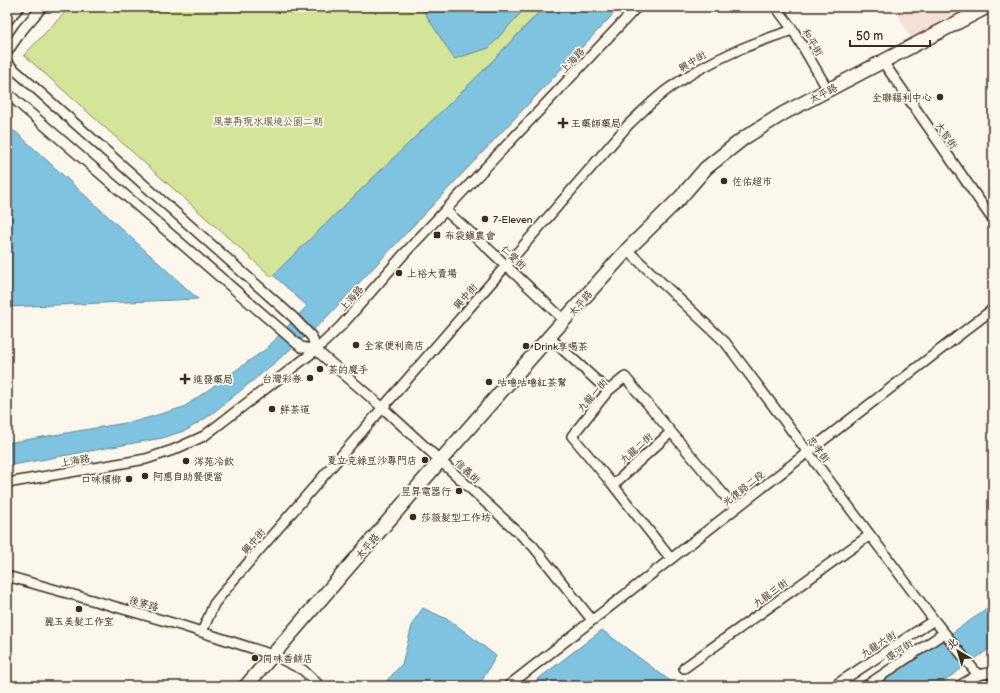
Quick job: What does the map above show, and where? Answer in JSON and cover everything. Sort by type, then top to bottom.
[{"type":"main road","name":"太平路","points":[[246,686],[549,337],[565,321],[627,250],[680,198],[706,168],[744,138],[784,113],[987,7]]},
{"type":"street","points":[[7,21],[19,7]]},
{"type":"street","points":[[7,52],[23,29],[42,7]]},
{"type":"street","name":"上海路","points":[[7,482],[146,459],[173,450],[204,436],[316,350],[341,326],[404,254],[637,7]]},
{"type":"street","name":"和平街","points":[[776,7],[793,30],[828,90]]},
{"type":"street","name":"興中街","points":[[202,632],[214,604],[223,593],[628,125],[670,87],[706,64],[735,50],[793,30]]},
{"type":"street","name":"大智街","points":[[882,62],[993,220]]},
{"type":"street","points":[[7,63],[294,318],[312,337],[316,350],[301,347],[7,93]]},
{"type":"street","name":"仁愛街","points":[[446,210],[565,321]]},
{"type":"street","name":"忠孝街","points":[[627,250],[726,342],[934,620],[978,675]]},
{"type":"street","name":"光復路二段","points":[[508,686],[735,508],[993,309]]},
{"type":"street","points":[[549,337],[608,391]]},
{"type":"street","name":"信義街","points":[[316,350],[383,408],[533,546],[592,620]]},
{"type":"street","name":"九龍一街","points":[[613,485],[572,436],[608,391],[625,377],[671,432]]},
{"type":"street","points":[[671,432],[735,508]]},
{"type":"street","name":"九龍二街","points":[[613,485],[671,432]]},
{"type":"street","points":[[613,485],[671,559]]},
{"type":"street","name":"九龍三街","points":[[684,668],[870,535]]},
{"type":"street","name":"後寮路","points":[[7,576],[183,626],[273,655],[303,670],[320,686]]},
{"type":"street","name":"九龍六街","points":[[834,686],[934,620]]},
{"type":"street","name":"環河街","points":[[866,686],[944,633]]},
{"type":"street","points":[[959,686],[978,675],[993,672]]},
{"type":"shaded area","points":[[894,7],[949,7],[953,15],[911,39]]},
{"type":"green space","name":"風華再現水環境公園二期","points":[[70,7],[544,7],[479,75],[272,277],[24,55]]},
{"type":"water","points":[[421,7],[526,7],[489,48],[454,59]]},
{"type":"water","points":[[544,7],[620,7],[323,321],[271,366],[209,416],[187,430],[162,438],[7,466],[7,443],[137,421],[184,407],[266,349],[307,306],[273,275],[479,75]]},
{"type":"water","points":[[7,129],[16,132],[198,299],[7,307]]},
{"type":"water","points":[[993,605],[993,646],[937,686],[874,686]]},
{"type":"water","points":[[423,608],[451,621],[496,656],[479,686],[382,686],[402,664],[413,622]]},
{"type":"water","points":[[602,630],[677,686],[529,686]]},
{"type":"place","name":"全聯福利中心","points":[[940,97]]},
{"type":"place","name":"王藥師藥局","points":[[563,123]]},
{"type":"place","name":"佐佑超市","points":[[724,181]]},
{"type":"place","name":"7-Eleven","points":[[485,219]]},
{"type":"place","name":"布袋鎮農會","points":[[437,235]]},
{"type":"place","name":"上裕大賣場","points":[[399,273]]},
{"type":"place","name":"全家便利商店","points":[[356,345]]},
{"type":"place","name":"Drink享喝茶","points":[[526,346]]},
{"type":"place","name":"茶的魔手","points":[[320,369]]},
{"type":"place","name":"台灣彩券","points":[[310,378]]},
{"type":"place","name":"進發藥局","points":[[185,379]]},
{"type":"place","name":"咕嚕咕嚕紅茶幫","points":[[489,382]]},
{"type":"place","name":"鮮茶道","points":[[272,409]]},
{"type":"place","name":"夏立克綠豆沙專門店","points":[[425,460]]},
{"type":"place","name":"涔苑冷飲","points":[[186,461]]},
{"type":"place","name":"阿惠自助餐便當","points":[[145,476]]},
{"type":"place","name":"口味檳榔","points":[[129,479]]},
{"type":"place","name":"昱昇電器行","points":[[459,491]]},
{"type":"place","name":"莎薇髮型工作坊","points":[[413,517]]},
{"type":"place","name":"麗玉美髮工作室","points":[[79,609]]},
{"type":"place","name":"同味香餅店","points":[[255,658]]}]
